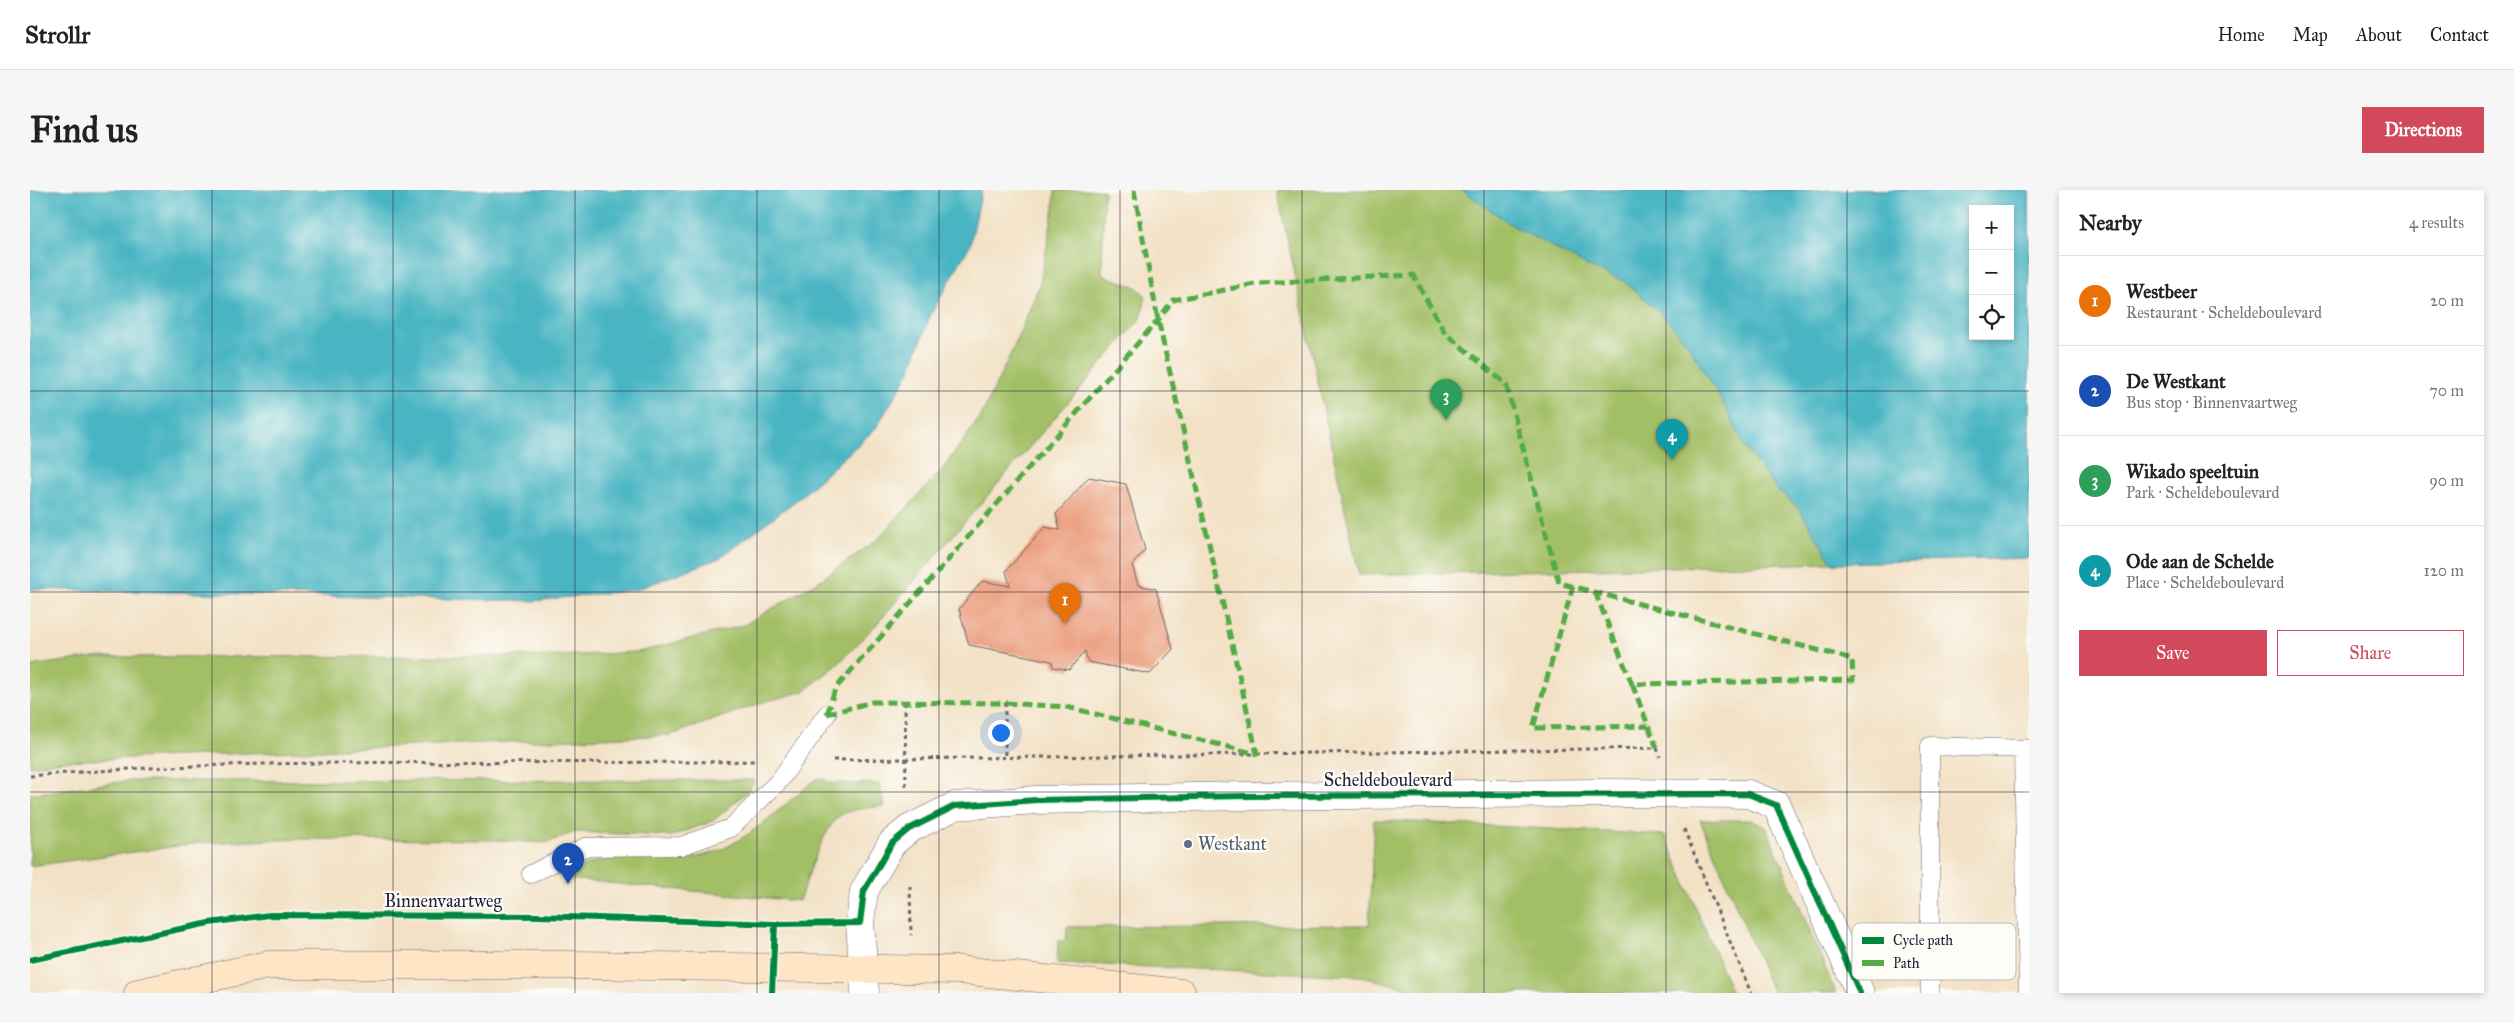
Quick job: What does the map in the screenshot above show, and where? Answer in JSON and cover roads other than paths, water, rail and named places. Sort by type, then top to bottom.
[{"type":"main road","points":[[138,993],[268,965],[864,980],[912,969],[959,970],[1172,992]]},
{"type":"main road","points":[[1125,993],[1172,992]]},
{"type":"street","name":"Scheldeboulevard","points":[[864,980],[860,924],[864,891],[892,843],[908,828],[955,806],[1036,800],[1246,796],[1748,794],[1776,805],[1852,975]]},
{"type":"street","name":"Scheldeboulevard","points":[[1854,980],[1860,993]]},
{"type":"lane","points":[[531,874],[585,847],[681,846],[731,828],[779,781],[827,714]]},
{"type":"lane","points":[[1930,923],[1930,746],[2026,750],[2028,993]]},
{"type":"lane","points":[[1930,980],[1930,993]]},
{"type":"water","points":[[30,190],[982,190],[970,245],[930,316],[910,371],[876,428],[803,495],[720,558],[635,590],[534,601],[30,589]]},
{"type":"water","points":[[1462,190],[2029,190],[2029,558],[1832,563],[1799,508],[1777,490],[1746,449],[1723,403],[1687,343],[1664,316],[1624,281],[1591,268],[1515,227]]},
{"type":"place","name":"Wikado speeltuin","points":[[1446,420]]},
{"type":"place","name":"Ode aan de Schelde","points":[[1672,460]]},
{"type":"place","name":"Westbeer","points":[[1065,624]]},
{"type":"place","name":"Westkant","points":[[1188,844]]},
{"type":"place","name":"De Westkant","points":[[568,884]]}]
